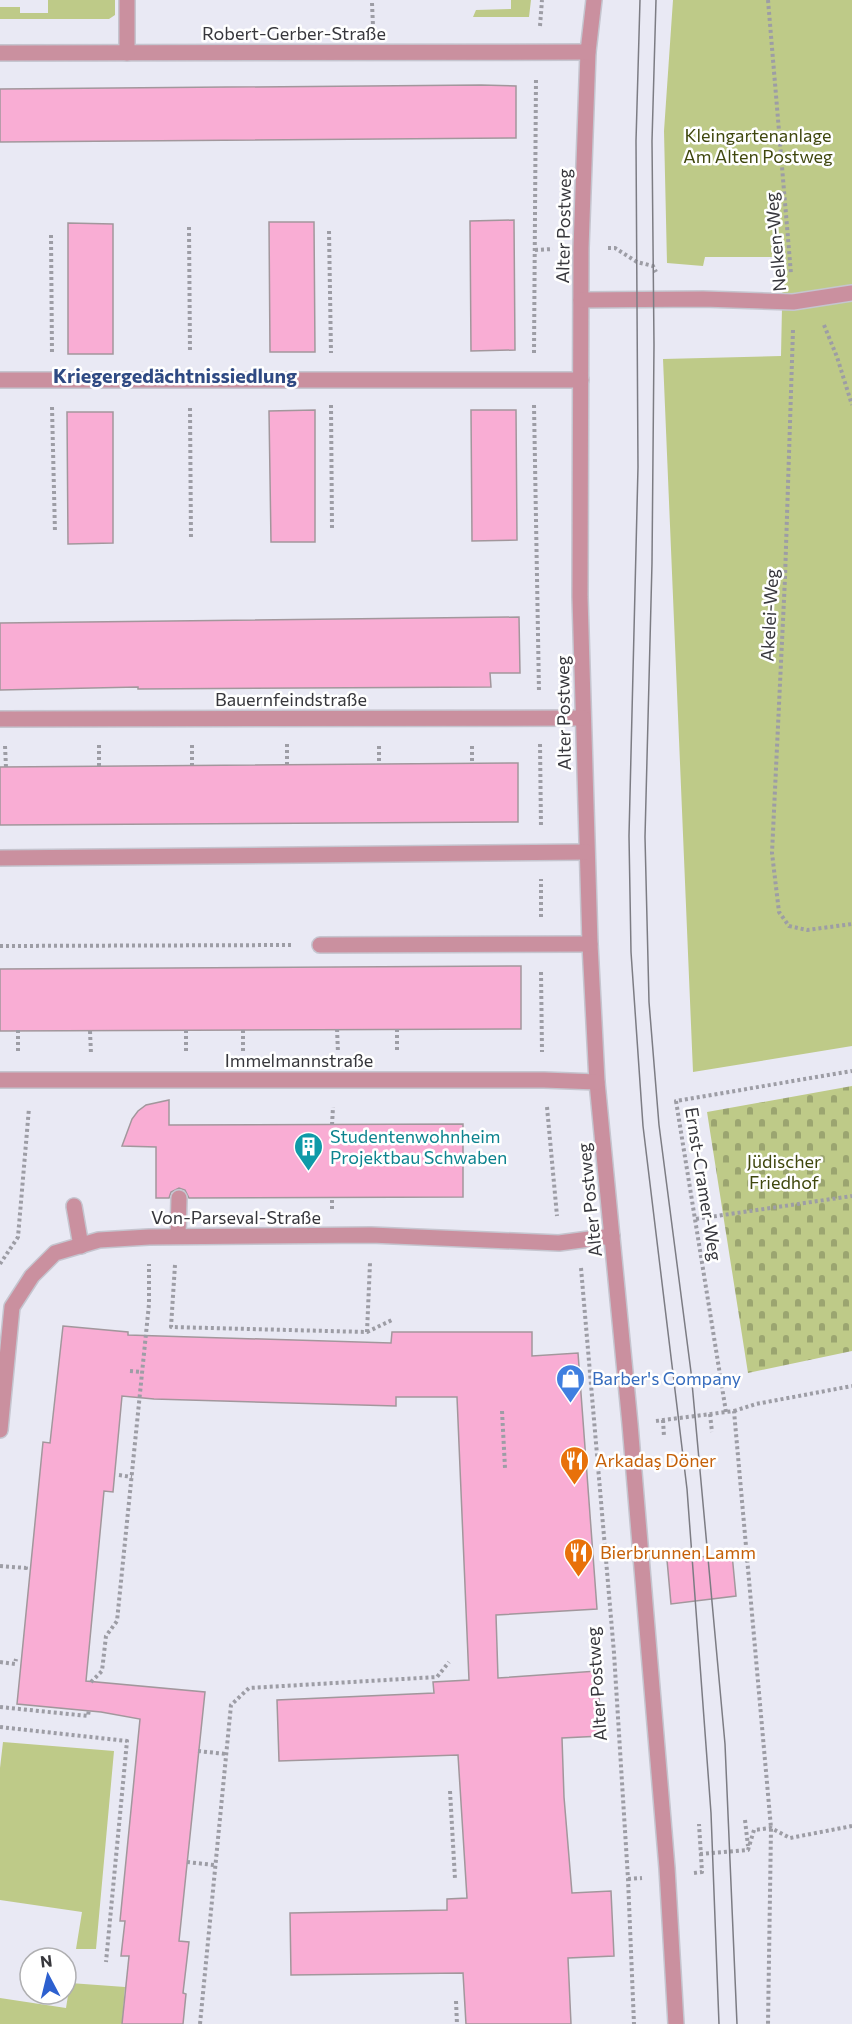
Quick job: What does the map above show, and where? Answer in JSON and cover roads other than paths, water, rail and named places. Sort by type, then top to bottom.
[{"type":"street","points":[[127,0],[127,53]]},
{"type":"street","name":"Alter Postweg","points":[[594,0],[588,52],[581,226],[580,597],[586,852],[597,1083],[630,1424],[667,1868],[676,2024]]},
{"type":"street","name":"Robert-Gerber-Straße","points":[[0,53],[588,52]]},
{"type":"street","points":[[581,300],[703,299],[794,302],[852,292]]},
{"type":"street","points":[[0,380],[581,380]]},
{"type":"street","name":"Bauernfeindstraße","points":[[0,719],[583,718]]},
{"type":"street","points":[[0,858],[586,852]]},
{"type":"street","points":[[320,945],[590,944]]},
{"type":"street","name":"Immelmannstraße","points":[[0,1080],[544,1080],[597,1083]]},
{"type":"street","points":[[178,1236],[179,1198]]},
{"type":"street","points":[[74,1206],[81,1246]]},
{"type":"street","name":"Von-Parseval-Straße","points":[[0,1430],[12,1307],[32,1276],[55,1254],[99,1240],[178,1236],[371,1235],[559,1243],[612,1236]]},
{"type":"tram line","points":[[640,0],[636,141],[638,467],[629,836],[631,952],[643,1126],[687,1489],[711,1813],[719,2024]]},
{"type":"tram line","points":[[656,0],[652,141],[654,345],[652,563],[645,837],[649,1002],[659,1125],[691,1372],[725,1744],[737,2024]]},
{"type":"place","name":"Studentenwohnheim Projektbau Schwaben","points":[[309,1172]]},
{"type":"place","name":"Barber's Company","points":[[571,1404]]},
{"type":"place","name":"Arkadaş Döner","points":[[574,1486]]},
{"type":"place","name":"Bierbrunnen Lamm","points":[[579,1578]]},
{"type":"district","name":"Kriegergedächtnissiedlung","points":[[175,375]]},
{"type":"park label","name":"Kleingartenanlage Am Alten Postweg","points":[[758,145]]},
{"type":"park label","name":"Jüdischer Friedhof","points":[[784,1171]]}]
